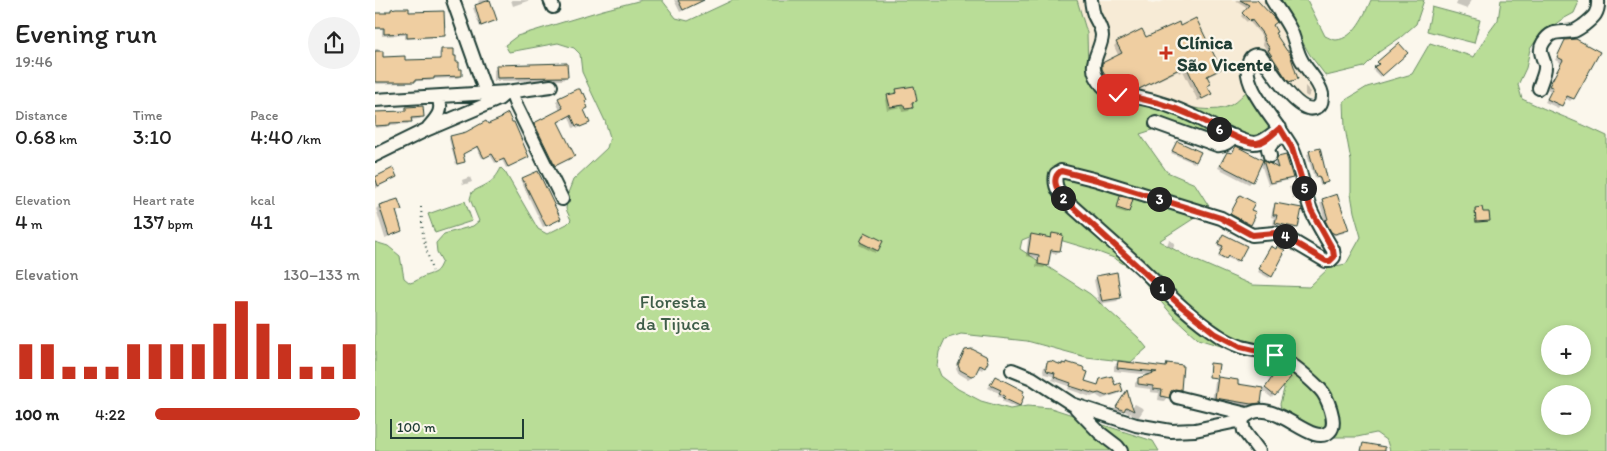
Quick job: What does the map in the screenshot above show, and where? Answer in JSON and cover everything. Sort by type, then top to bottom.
[{"type":"street","points":[[453,0],[487,93]]},
{"type":"street","points":[[1091,0],[1094,14],[1102,30],[1102,37],[1093,62],[1095,75],[1111,93],[1145,99],[1193,116],[1252,142],[1258,143],[1282,131]]},
{"type":"street","points":[[1072,404],[1136,425],[1171,431],[1195,430],[1264,410],[1307,432],[1319,435],[1329,432],[1332,428],[1333,414],[1322,391],[1290,364],[1275,355],[1241,347],[1226,340],[1181,306],[1062,197],[1056,187],[1056,174],[1061,171],[1067,171],[1212,215],[1231,222],[1252,235],[1275,233],[1282,235],[1326,261],[1330,261],[1334,257],[1333,250],[1311,210],[1292,148],[1255,94],[1251,84],[1248,69],[1249,60],[1257,55],[1261,56],[1288,94],[1297,103],[1305,108],[1313,109],[1318,107],[1321,102],[1322,98],[1318,84],[1301,60],[1290,29],[1272,0]]},
{"type":"street","points":[[1539,88],[1545,67],[1540,53],[1541,45],[1549,34],[1573,31],[1591,20],[1599,10],[1598,0]]},
{"type":"street","points":[[375,100],[509,92],[551,86]]},
{"type":"street","points":[[375,155],[426,130],[499,99],[509,92]]},
{"type":"street","points":[[509,92],[562,199]]},
{"type":"street","points":[[426,130],[440,111],[441,107],[438,97]]},
{"type":"street","points":[[1157,123],[1217,146],[1231,140],[1235,136]]},
{"type":"street","points":[[1270,156],[1270,146],[1282,131]]},
{"type":"street","points":[[1012,370],[1032,378],[1072,404],[1100,433],[1121,451]]},
{"type":"street","points":[[1177,397],[1245,417]]},
{"type":"street","points":[[1245,417],[1244,432],[1259,451]]},
{"type":"path","points":[[421,207],[423,236],[432,271]]},
{"type":"shaded area","name":"Clínica São Vicente","points":[[1077,0],[1146,0],[1152,4],[1168,0],[1268,0],[1321,82],[1315,100],[1287,95],[1258,50],[1247,50],[1245,56],[1260,87],[1249,90],[1231,106],[1212,110],[1194,109],[1148,95],[1088,71],[1087,33]]},
{"type":"green space","name":"Floresta da Tijuca","points":[[642,0],[662,0],[676,18],[688,21],[733,0],[1077,0],[1087,33],[1088,71],[1139,92],[1200,109],[1218,109],[1231,105],[1249,89],[1275,130],[1254,144],[1171,124],[1140,134],[1167,172],[1195,184],[1210,208],[1159,241],[1188,257],[1252,285],[1309,287],[1330,267],[1346,264],[1361,237],[1351,194],[1351,161],[1345,128],[1344,101],[1367,87],[1412,74],[1430,43],[1474,57],[1498,20],[1501,0],[1577,0],[1578,4],[1574,13],[1539,36],[1530,49],[1526,68],[1518,85],[1522,99],[1607,136],[1607,451],[1390,451],[1387,441],[1376,433],[1357,437],[1332,437],[1283,418],[1280,404],[1284,389],[1281,371],[1264,355],[1247,354],[1198,339],[1173,316],[1135,271],[1114,258],[1053,238],[1032,236],[1022,240],[1020,249],[1090,294],[1138,337],[1147,348],[1131,362],[1086,357],[1027,341],[961,334],[945,339],[939,352],[937,366],[941,376],[958,389],[981,401],[1010,409],[1027,406],[1051,408],[1153,441],[1159,451],[375,451],[375,242],[388,246],[400,256],[404,278],[410,283],[434,273],[442,261],[437,252],[436,243],[444,234],[473,226],[479,221],[470,199],[472,192],[492,181],[501,168],[538,229],[547,234],[571,220],[566,209],[568,193],[573,180],[607,148],[610,137],[605,121],[582,72],[580,54],[574,48],[558,43],[509,52],[505,45],[517,36]]},
{"type":"green space","points":[[1278,0],[1307,0],[1325,36],[1336,40],[1342,39],[1353,31],[1362,19],[1371,0],[1424,0],[1416,24],[1379,52],[1364,67],[1326,76],[1310,55]]},
{"type":"green space","points":[[1432,7],[1480,20],[1474,43],[1427,31]]},
{"type":"green space","points":[[465,201],[472,221],[435,233],[428,214]]},
{"type":"building","points":[[490,0],[497,20],[481,26],[475,5]]},
{"type":"building","points":[[678,0],[704,0],[683,10]]},
{"type":"building","points":[[1240,0],[1257,0],[1277,22],[1273,25],[1277,32],[1275,33],[1287,51],[1289,51],[1298,79],[1289,82],[1268,50],[1270,49],[1262,33],[1251,19],[1250,21],[1242,13],[1249,5]]},
{"type":"building","points":[[396,8],[409,8],[409,12],[444,11],[445,36],[407,38],[407,33],[384,34],[384,28],[375,28],[375,13],[386,13],[386,11]]},
{"type":"building","points":[[1196,18],[1221,69],[1207,76],[1211,84],[1207,86],[1212,94],[1202,99],[1187,68],[1183,70],[1181,68],[1139,89],[1128,87],[1127,85],[1124,87],[1116,85],[1107,78],[1102,69],[1102,63],[1122,53],[1116,42],[1142,29],[1146,37],[1179,22],[1180,26]]},
{"type":"building","points":[[1576,39],[1600,52],[1574,99],[1567,96],[1562,106],[1547,99],[1553,87],[1549,86],[1563,60],[1557,57],[1565,40]]},
{"type":"building","points":[[1399,43],[1408,53],[1382,76],[1374,67],[1379,64],[1377,62]]},
{"type":"building","points":[[441,49],[454,49],[456,62],[459,62],[459,69],[462,69],[462,76],[434,77],[434,79],[415,80],[415,82],[375,82],[375,51],[383,51],[383,57],[405,56],[405,60],[441,59]]},
{"type":"building","points":[[567,63],[568,77],[497,78],[496,65]]},
{"type":"building","points":[[914,86],[917,101],[912,102],[913,108],[905,109],[904,105],[890,107],[887,95],[897,93],[896,89]]},
{"type":"building","points":[[580,89],[582,94],[584,93],[587,100],[585,101],[588,108],[584,110],[590,123],[580,127],[579,125],[576,126],[571,115],[558,122],[575,156],[555,166],[534,123],[563,108],[558,98]]},
{"type":"building","points":[[423,106],[424,117],[411,118],[412,122],[375,126],[375,112],[406,111],[406,107]]},
{"type":"building","points":[[508,113],[512,122],[514,122],[529,157],[508,167],[504,159],[497,162],[492,154],[484,158],[478,146],[463,154],[465,162],[457,164],[450,136],[466,132],[486,121],[488,124]]},
{"type":"building","points":[[1177,141],[1201,152],[1196,162],[1172,151]]},
{"type":"building","points":[[1236,146],[1263,160],[1253,182],[1220,165],[1227,152],[1232,153]]},
{"type":"building","points":[[1320,148],[1328,182],[1322,184],[1319,176],[1317,177],[1315,173],[1309,151]]},
{"type":"building","points":[[1286,155],[1293,178],[1270,183],[1263,160],[1278,168],[1276,161],[1278,157]]},
{"type":"building","points":[[393,168],[397,177],[378,186],[375,177]]},
{"type":"building","points":[[538,171],[561,219],[546,226],[522,178]]},
{"type":"building","points":[[1337,194],[1349,230],[1335,234],[1331,232],[1325,220],[1328,219],[1322,199]]},
{"type":"building","points":[[1240,195],[1255,203],[1251,210],[1256,212],[1251,225],[1230,214]]},
{"type":"building","points":[[1120,196],[1133,199],[1129,212],[1117,208]]},
{"type":"building","points":[[398,199],[402,210],[396,211],[402,231],[389,236],[379,205]]},
{"type":"building","points":[[1275,203],[1302,208],[1298,228],[1275,223],[1277,215],[1273,215]]},
{"type":"building","points":[[1482,207],[1483,212],[1489,212],[1490,221],[1476,222],[1475,208]]},
{"type":"building","points":[[865,232],[883,241],[878,251],[860,242]]},
{"type":"building","points":[[1052,233],[1063,235],[1060,251],[1051,250],[1048,266],[1038,264],[1039,255],[1028,253],[1031,234],[1051,238]]},
{"type":"building","points":[[1223,234],[1247,246],[1239,261],[1228,256],[1226,259],[1219,255],[1223,246],[1218,244]]},
{"type":"building","points":[[1271,246],[1276,249],[1277,246],[1285,250],[1272,277],[1259,269]]},
{"type":"building","points":[[1117,272],[1121,298],[1102,301],[1096,276]]},
{"type":"building","points":[[972,349],[986,356],[988,362],[985,368],[980,365],[975,375],[971,376],[960,370],[958,365],[965,350]]},
{"type":"building","points":[[1051,361],[1062,365],[1062,363],[1066,364],[1066,362],[1083,367],[1088,372],[1085,381],[1098,385],[1100,379],[1112,376],[1115,385],[1120,383],[1123,391],[1106,396],[1070,386],[1071,383],[1054,377],[1055,373],[1047,371],[1047,362]]},
{"type":"building","points":[[1118,361],[1166,367],[1167,363],[1183,365],[1181,390],[1175,389],[1171,391],[1169,398],[1161,396],[1162,390],[1153,389],[1153,386],[1138,384],[1138,378],[1157,372],[1117,368]]},
{"type":"building","points":[[1210,363],[1219,364],[1217,378],[1209,377]]},
{"type":"building","points":[[1275,365],[1291,377],[1275,396],[1265,388],[1273,376],[1267,374]]},
{"type":"building","points":[[995,376],[1024,391],[1020,406],[1003,398],[1005,396],[999,393],[1001,390],[990,385]]},
{"type":"building","points":[[1218,377],[1238,380],[1238,384],[1263,388],[1261,403],[1251,404],[1215,398]]},
{"type":"building","points":[[1127,390],[1134,411],[1126,407],[1124,411],[1116,407]]},
{"type":"building","points":[[1363,443],[1385,447],[1385,451],[1361,451]]},
{"type":"place","name":"Clínica São Vicente","points":[[1166,53]]},
{"type":"route","points":[[1118,95],[1137,97],[1154,102],[1193,116],[1252,142],[1258,143],[1263,141],[1280,128],[1292,148],[1311,210],[1333,250],[1334,257],[1330,261],[1326,261],[1282,235],[1275,233],[1252,235],[1221,218],[1067,171],[1061,171],[1056,174],[1055,179],[1056,187],[1062,197],[1181,306],[1216,334],[1241,347],[1275,355]]}]
